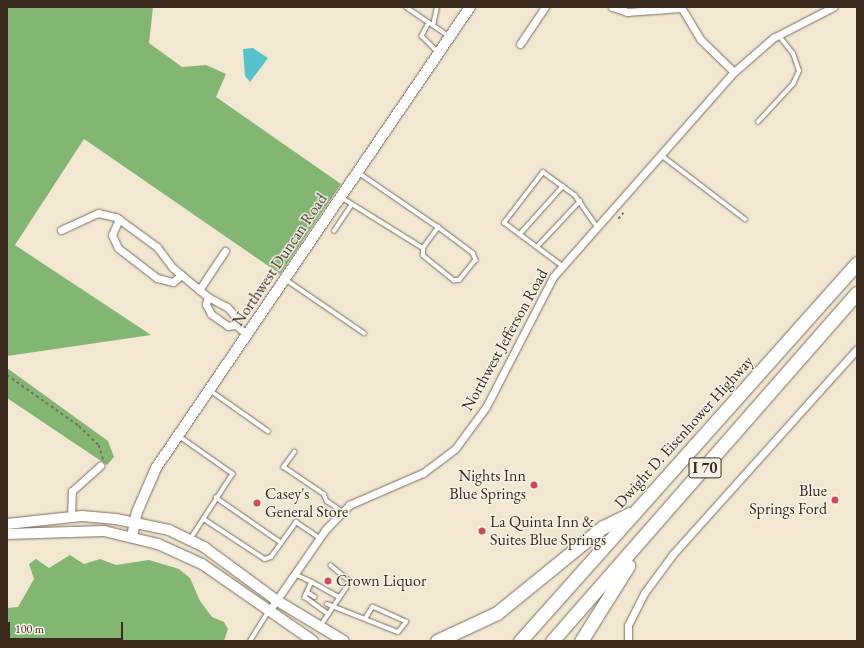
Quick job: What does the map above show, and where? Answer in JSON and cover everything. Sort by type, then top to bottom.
[{"type":"highway","name":"Dwight D. Eisenhower Highway","points":[[520,641],[857,263]]},
{"type":"highway","name":"I 70","points":[[552,641],[661,519],[857,292]]},
{"type":"highway","points":[[437,641],[497,613],[603,527],[636,511]]},
{"type":"highway","points":[[581,641],[661,519]]},
{"type":"main road","name":"Northwest Duncan Road","points":[[132,537],[135,522],[156,468],[470,7]]},
{"type":"main road","points":[[7,524],[71,517],[135,522],[169,530],[190,540],[276,600],[319,628],[344,641]]},
{"type":"main road","points":[[7,534],[104,531],[158,544],[202,564],[313,641]]},
{"type":"street","points":[[520,44],[545,7]]},
{"type":"street","points":[[612,7],[640,13],[681,8],[700,39],[734,72]]},
{"type":"street","name":"Northwest Jefferson Road","points":[[269,611],[320,538],[342,511],[365,496],[423,473],[455,449],[486,407],[530,316],[562,266],[734,72],[778,35],[833,7]]},
{"type":"street","points":[[61,230],[98,213],[119,219],[157,247],[181,275],[199,290],[208,297],[227,307],[235,316],[236,325],[247,335]]},
{"type":"street","points":[[119,219],[112,235],[118,248],[157,278],[173,282],[181,275]]},
{"type":"street","points":[[199,290],[225,251]]},
{"type":"street","points":[[208,297],[206,304],[211,314],[228,326],[236,325]]},
{"type":"street","points":[[628,641],[628,625],[639,604],[673,554],[857,349]]},
{"type":"street","points":[[71,517],[72,491],[100,466]]},
{"type":"lane","points":[[406,7],[429,24],[449,36]]},
{"type":"lane","points":[[433,26],[438,7]]},
{"type":"lane","points":[[429,24],[422,36],[438,52]]},
{"type":"lane","points":[[758,122],[793,84],[799,71],[793,54],[778,35]]},
{"type":"lane","points":[[661,155],[745,219]]},
{"type":"lane","points":[[357,172],[438,227],[476,256],[464,278],[454,281],[431,264],[423,256],[423,248],[438,227]]},
{"type":"lane","points":[[562,266],[504,223],[543,172],[563,186],[580,201],[597,226]]},
{"type":"lane","points":[[520,234],[563,186]]},
{"type":"lane","points":[[340,196],[423,248]]},
{"type":"lane","points":[[537,247],[580,201]]},
{"type":"lane","points":[[334,230],[352,204]]},
{"type":"lane","points":[[285,279],[364,333]]},
{"type":"lane","points":[[210,390],[268,431]]},
{"type":"lane","points":[[178,436],[233,474],[190,540]]},
{"type":"lane","points":[[295,452],[284,467],[324,494],[327,501],[342,511]]},
{"type":"lane","points":[[216,498],[281,543]]},
{"type":"lane","points":[[204,519],[265,559],[271,557],[296,522],[320,538]]},
{"type":"lane","points":[[319,628],[349,579],[331,566]]},
{"type":"lane","points":[[295,574],[339,597]]},
{"type":"lane","points":[[312,582],[305,597],[310,603],[328,614]]},
{"type":"lane","points":[[307,592],[315,597]]},
{"type":"lane","points":[[326,604],[332,608],[366,618],[398,632],[406,622],[373,607],[366,618]]},
{"type":"lane","points":[[250,641],[269,611]]},
{"type":"path","points":[[618,219],[623,213]]},
{"type":"path","points":[[7,375],[44,399],[99,445],[104,457],[100,466]]},
{"type":"green space","points":[[7,7],[153,7],[149,43],[182,67],[206,65],[226,74],[216,97],[341,184],[280,274],[84,139],[15,245],[151,335],[7,356]]},
{"type":"green space","points":[[7,368],[108,441],[114,457],[107,465],[7,398]]},
{"type":"green space","points":[[70,555],[84,564],[100,559],[116,565],[149,560],[179,569],[190,578],[200,601],[212,617],[224,622],[228,629],[224,641],[7,641],[7,608],[18,607],[34,579],[29,564],[36,559],[49,568]]},
{"type":"water","points":[[253,48],[268,58],[250,82],[245,76],[243,49]]},
{"type":"place","name":"Nights Inn Blue Springs","points":[[534,485]]},
{"type":"place","name":"Blue Springs Ford","points":[[835,500]]},
{"type":"place","name":"Casey's General Store","points":[[257,503]]},
{"type":"place","name":"La Quinta Inn & Suites Blue Springs","points":[[482,531]]},
{"type":"place","name":"Crown Liquor","points":[[328,581]]}]
